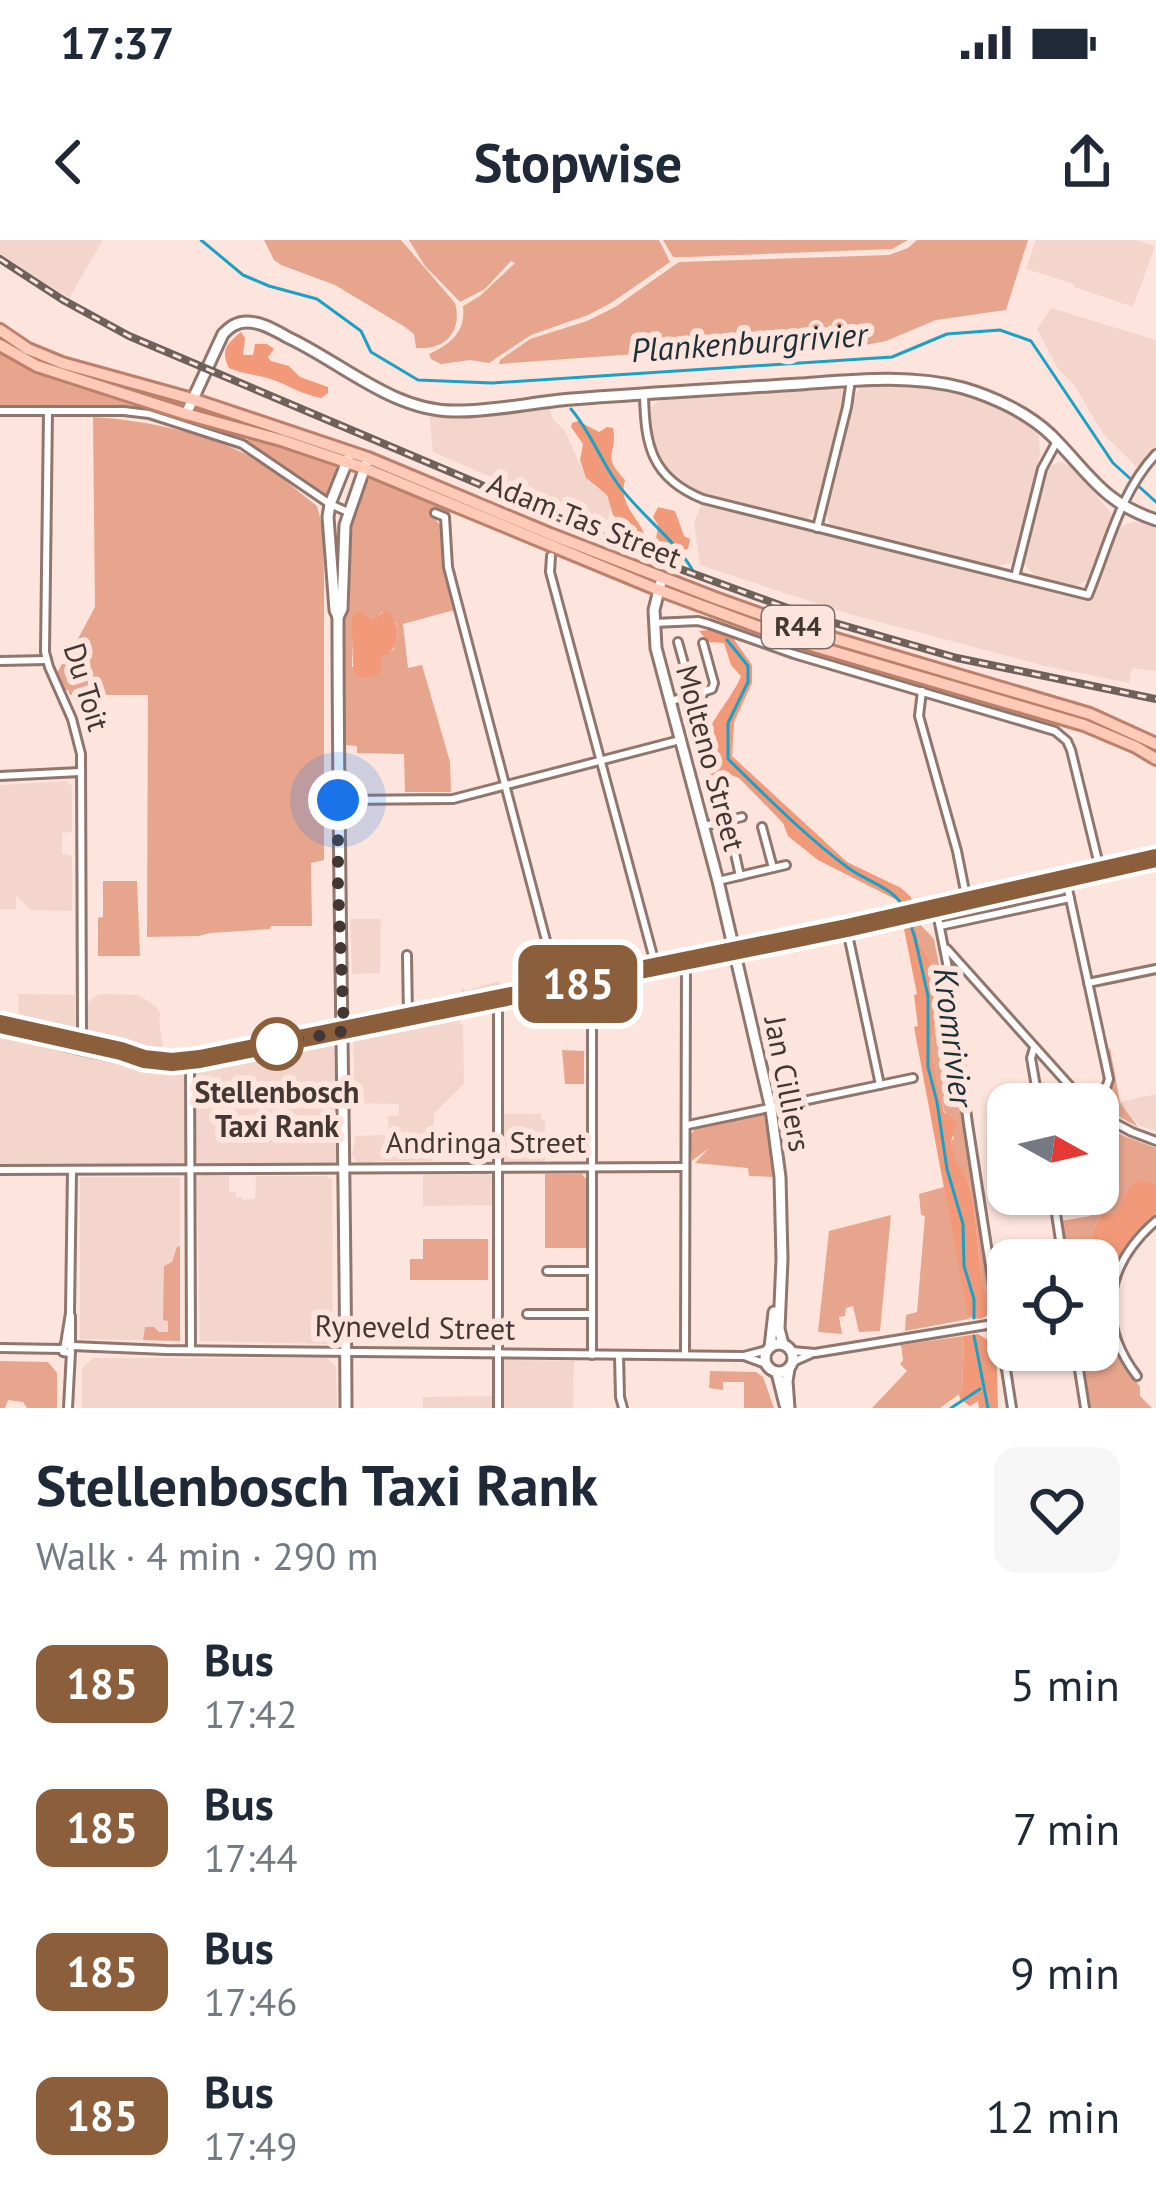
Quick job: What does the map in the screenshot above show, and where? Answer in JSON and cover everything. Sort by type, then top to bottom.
[{"type":"main road","name":"Adam Tas Street","points":[[0,330],[28,349],[62,363],[192,399],[366,463],[660,584],[1064,712],[1119,725],[1156,744]]},
{"type":"main road","name":"Adam Tas Street","points":[[0,345],[37,366],[186,414],[349,457]]},
{"type":"main road","name":"Adam Tas Street","points":[[1064,712],[1156,759]]},
{"type":"street","points":[[186,414],[223,334],[245,322],[270,328],[403,401],[434,409],[473,411],[851,380],[928,380],[967,389],[1007,406],[1048,432],[1097,486],[1156,520]]},
{"type":"street","points":[[817,527],[851,380]]},
{"type":"street","points":[[644,394],[647,439],[654,459],[676,486],[703,499],[1088,595],[1138,473],[1156,454]]},
{"type":"street","points":[[0,411],[146,413],[242,443],[349,512]]},
{"type":"street","name":"Du Toit","points":[[48,411],[47,660],[72,719],[82,772],[78,1044]]},
{"type":"street","points":[[1015,577],[1042,469],[1057,441]]},
{"type":"street","points":[[338,617],[330,504],[349,457]]},
{"type":"street","points":[[346,1408],[338,617],[342,542],[366,463]]},
{"type":"street","points":[[435,514],[446,517],[448,567],[559,988]]},
{"type":"street","points":[[551,556],[550,572],[656,967]]},
{"type":"street","name":"Molteno Street","points":[[660,584],[656,648],[735,950]]},
{"type":"street","points":[[654,623],[709,624],[1061,735],[1071,750],[1101,872]]},
{"type":"street","points":[[678,642],[690,696]]},
{"type":"street","points":[[670,701],[712,689],[703,643]]},
{"type":"street","points":[[0,661],[47,660]]},
{"type":"street","points":[[922,691],[919,716],[968,902]]},
{"type":"street","points":[[697,717],[703,693]]},
{"type":"street","points":[[338,800],[453,799],[680,740]]},
{"type":"street","points":[[0,776],[82,772]]},
{"type":"street","points":[[725,821],[716,786],[727,784]]},
{"type":"street","points":[[704,826],[742,817]]},
{"type":"street","points":[[762,827],[773,868]]},
{"type":"street","points":[[731,836],[740,876]]},
{"type":"street","points":[[0,1026],[134,1057],[190,1060],[847,928],[1156,858]]},
{"type":"street","points":[[718,881],[786,865]]},
{"type":"street","points":[[1066,880],[1107,1083]]},
{"type":"street","points":[[940,926],[1070,898]]},
{"type":"street","points":[[936,908],[987,1239]]},
{"type":"street","points":[[847,928],[880,1085]]},
{"type":"street","points":[[944,947],[1068,1083]]},
{"type":"street","name":"Jan Cilliers","points":[[735,950],[779,1166],[779,1329],[790,1357],[789,1408]]},
{"type":"street","points":[[407,955],[408,1019]]},
{"type":"street","points":[[685,1355],[686,961]]},
{"type":"street","points":[[1088,983],[1156,969]]},
{"type":"street","points":[[949,973],[970,976]]},
{"type":"street","points":[[592,981],[592,1354]]},
{"type":"street","points":[[498,1013],[498,1408]]},
{"type":"street","points":[[1034,1048],[1035,1083]]},
{"type":"street","points":[[190,1060],[190,1349]]},
{"type":"street","points":[[686,1126],[914,1078]]},
{"type":"street","points":[[1119,1125],[1156,1141]]},
{"type":"street","name":"Andringa Street","points":[[0,1170],[685,1167]]},
{"type":"street","points":[[68,1408],[72,1170]]},
{"type":"street","points":[[1136,1376],[1117,1345],[1111,1294],[1124,1258],[1156,1221]]},
{"type":"street","name":"Jan Cilliers","points":[[766,1364],[781,1229]]},
{"type":"street","points":[[547,1271],[592,1271]]},
{"type":"street","points":[[527,1314],[592,1314]]},
{"type":"street","points":[[769,1349],[790,1357],[987,1325]]},
{"type":"street","name":"Ryneveld Street","points":[[0,1348],[744,1356],[769,1349]]},
{"type":"street","points":[[619,1408],[620,1355]]},
{"type":"street","name":"Ryneveld Street","points":[[744,1356],[766,1364]]},
{"type":"street","points":[[777,1372],[790,1357]]},
{"type":"street","points":[[766,1364],[777,1372],[789,1408]]},
{"type":"street","points":[[1006,1371],[1012,1408]]},
{"type":"street","points":[[1079,1371],[1085,1408]]},
{"type":"shaded area","points":[[0,240],[103,240],[69,298],[0,254]]},
{"type":"shaded area","points":[[264,240],[401,240],[455,303],[454,331],[443,343],[416,348],[414,334],[405,327],[335,285],[281,265]]},
{"type":"shaded area","points":[[409,240],[659,240],[670,262],[611,303],[531,335],[489,363],[441,364],[429,354],[455,336],[463,306],[480,296],[515,263],[511,261],[485,289],[460,302],[425,266]]},
{"type":"shaded area","points":[[663,240],[908,240],[892,249],[673,257]]},
{"type":"shaded area","points":[[917,240],[1028,240],[1006,310],[936,320],[886,341],[860,346],[663,352],[499,364],[530,339],[615,307],[679,262],[889,255]]},
{"type":"shaded area","points":[[1036,240],[1136,240],[1155,246],[1133,307],[1026,269]]},
{"type":"shaded area","points":[[1051,308],[1156,340],[1156,447],[1137,467],[1104,435],[1074,385],[1058,369],[1037,329]]},
{"type":"shaded area","points":[[241,332],[243,355],[253,355],[255,344],[267,344],[274,349],[268,357],[271,361],[328,387],[328,393],[314,397],[229,368],[226,348]]},
{"type":"shaded area","points":[[0,351],[46,373],[147,410],[0,407]]},
{"type":"shaded area","points":[[868,384],[917,384],[963,393],[1033,427],[1039,436],[1040,455],[1010,563],[995,567],[830,525],[825,511],[854,398]]},
{"type":"shaded area","points":[[835,386],[842,390],[845,402],[817,510],[806,519],[694,491],[673,477],[656,453],[649,416],[662,397]]},
{"type":"shaded area","points":[[549,406],[588,482],[607,495],[611,511],[605,526],[433,452],[429,413],[467,416]]},
{"type":"shaded area","points":[[93,417],[159,426],[226,445],[265,465],[317,506],[323,530],[324,577],[324,860],[311,863],[312,926],[147,937],[148,695],[70,695],[57,673],[62,664],[88,664],[85,650],[72,650],[95,607]]},
{"type":"shaded area","points":[[578,421],[599,432],[613,428],[612,460],[625,480],[626,503],[646,537],[640,542],[621,534],[621,523],[607,495],[586,478],[580,460],[583,444],[571,427]]},
{"type":"shaded area","points":[[249,436],[335,463],[337,471],[327,494],[246,442]]},
{"type":"shaded area","points":[[1060,462],[1073,467],[1111,513],[1090,578],[1077,586],[1037,578],[1024,564],[1044,475]]},
{"type":"shaded area","points":[[379,479],[455,508],[453,513],[433,510],[432,515],[440,525],[454,610],[403,624],[408,668],[422,665],[450,762],[451,792],[405,792],[404,754],[357,753],[357,746],[345,745],[348,542],[366,482]],"holes":[[[382,612],[396,623],[393,650],[379,658],[383,666],[352,667],[354,616],[359,613],[375,619]]]},
{"type":"shaded area","points":[[702,503],[1090,600],[1121,526],[1136,521],[1156,526],[1156,671],[1132,668],[1129,683],[1041,665],[846,613],[700,565],[694,523]]},
{"type":"shaded area","points":[[658,507],[675,511],[684,536],[690,539],[688,549],[656,540],[658,525],[653,517]]},
{"type":"shaded area","points":[[386,610],[395,622],[395,644],[380,657],[383,666],[378,675],[357,675],[353,616],[359,612],[374,619]]},
{"type":"shaded area","points":[[699,631],[733,638],[752,665],[752,683],[734,722],[732,756],[847,862],[901,888],[913,906],[902,909],[897,900],[818,860],[788,836],[783,823],[739,778],[726,773],[712,782],[702,745],[741,676],[731,665],[724,643],[709,642]]},
{"type":"shaded area","points":[[67,781],[72,786],[72,832],[62,833],[62,854],[72,856],[72,911],[30,910],[16,895],[16,909],[0,909],[0,785]]},
{"type":"shaded area","points":[[103,881],[137,881],[140,956],[98,956]]},
{"type":"shaded area","points":[[350,919],[381,919],[380,973],[352,974]]},
{"type":"shaded area","points":[[915,919],[934,939],[943,985],[987,1284],[987,1300],[973,1199],[966,1176],[954,1160],[954,1138],[936,1076],[932,1042],[938,1013],[929,977],[932,965],[919,942]]},
{"type":"shaded area","points":[[915,919],[919,942],[932,965],[929,977],[939,1014],[932,1049],[944,1113],[957,1121],[951,1142],[955,1160],[973,1199],[987,1300],[987,1315],[980,1319],[968,1317],[914,1027],[918,1026],[917,994],[903,924]]},
{"type":"shaded area","points":[[499,981],[502,992],[411,1011],[410,989],[416,1003]]},
{"type":"shaded area","points":[[18,994],[75,995],[75,1034],[0,1020],[0,1012],[19,1016]]},
{"type":"shaded area","points":[[107,994],[138,995],[157,1007],[164,1051],[147,1054],[86,1039],[86,1004]]},
{"type":"shaded area","points":[[584,994],[584,1024],[545,1024],[545,1002]]},
{"type":"shaded area","points":[[455,1018],[463,1024],[464,1084],[434,1113],[433,1161],[356,1162],[352,1155],[356,1136],[388,1135],[388,1116],[399,1116],[399,1104],[355,1103],[353,1039],[359,1034],[419,1029]]},
{"type":"shaded area","points":[[0,1033],[181,1070],[186,1077],[183,1163],[0,1166]]},
{"type":"shaded area","points":[[324,1040],[337,1048],[336,1161],[198,1162],[199,1067]]},
{"type":"shaded area","points":[[1110,1048],[1116,1083],[1112,1083],[1106,1052]]},
{"type":"shaded area","points":[[562,1050],[584,1051],[584,1084],[565,1084]]},
{"type":"shaded area","points":[[1156,1094],[1156,1131],[1139,1125],[1119,1102]]},
{"type":"shaded area","points":[[1119,1097],[1120,1102],[1138,1127],[1119,1116]]},
{"type":"shaded area","points":[[504,1114],[541,1114],[545,1161],[504,1160]]},
{"type":"shaded area","points":[[764,1114],[775,1177],[749,1176],[748,1168],[695,1163],[709,1148],[692,1161],[690,1137],[695,1128]]},
{"type":"shaded area","points":[[1119,1133],[1156,1148],[1156,1185],[1128,1189],[1119,1208]]},
{"type":"shaded area","points":[[480,1171],[493,1180],[493,1205],[423,1206],[423,1174]]},
{"type":"shaded area","points":[[545,1174],[582,1174],[586,1179],[587,1248],[545,1248]]},
{"type":"shaded area","points":[[229,1176],[229,1192],[236,1192],[242,1200],[255,1199],[256,1176],[332,1179],[330,1344],[200,1341],[197,1178]]},
{"type":"shaded area","points":[[80,1177],[180,1177],[180,1341],[80,1339]]},
{"type":"shaded area","points":[[1139,1180],[1156,1185],[1156,1217],[1119,1258],[1119,1239],[1092,1239],[1092,1235],[1102,1215],[1119,1215],[1128,1189]]},
{"type":"shaded area","points":[[944,1187],[969,1319],[905,1331],[906,1315],[917,1312],[925,1216],[919,1194]]},
{"type":"shaded area","points":[[891,1215],[880,1331],[859,1332],[853,1306],[839,1317],[842,1334],[818,1332],[829,1231]]},
{"type":"shaded area","points":[[1102,1215],[1092,1239],[1063,1239],[1060,1221]]},
{"type":"shaded area","points":[[423,1239],[488,1239],[488,1280],[410,1280],[410,1259],[423,1259]]},
{"type":"shaded area","points":[[180,1246],[180,1341],[143,1340],[145,1327],[168,1332],[168,1321],[163,1320],[164,1266],[172,1262]]},
{"type":"shaded area","points":[[964,1336],[962,1392],[940,1408],[872,1408],[907,1371],[900,1364],[901,1345]]},
{"type":"shaded area","points":[[964,1336],[987,1338],[987,1371],[997,1371],[998,1408],[979,1408],[978,1401],[970,1406],[960,1399]]},
{"type":"shaded area","points":[[1119,1356],[1140,1387],[1140,1396],[1152,1408],[1088,1408],[1083,1371],[1119,1371]]},
{"type":"shaded area","points":[[513,1357],[574,1361],[573,1408],[502,1408],[502,1363]]},
{"type":"shaded area","points":[[93,1358],[327,1358],[336,1366],[337,1408],[82,1408],[82,1368]]},
{"type":"shaded area","points":[[0,1361],[48,1362],[57,1373],[57,1408],[27,1408],[23,1402],[8,1400],[0,1408]]},
{"type":"shaded area","points":[[710,1371],[756,1372],[763,1377],[774,1408],[744,1408],[744,1382],[723,1382],[723,1390],[709,1388]]},
{"type":"shaded area","points":[[492,1396],[492,1408],[423,1408],[423,1397]]},
{"type":"waterway","name":"Plankenburgrivier","points":[[201,240],[243,275],[317,299],[361,331],[371,352],[418,380],[492,383],[892,357],[947,334],[1000,330],[1031,341],[1113,463],[1156,502]]},
{"type":"waterway","name":"Kromrivier","points":[[571,409],[617,483],[693,571]]},
{"type":"waterway","name":"Kromrivier","points":[[727,640],[748,666],[748,682],[728,723],[728,759],[816,842],[888,890],[905,911]]},
{"type":"waterway","name":"Kromrivier","points":[[909,920],[928,996],[928,1067],[947,1169],[963,1224],[964,1266],[974,1318]]},
{"type":"waterway","name":"Kromrivier","points":[[974,1336],[988,1408]]},
{"type":"waterway","points":[[951,1408],[980,1389]]},
{"type":"railway","points":[[0,259],[129,336],[680,569],[807,615],[957,658],[1156,699]]},
{"type":"bus line","name":"185","points":[[0,1024],[144,1059],[200,1059],[847,928],[1156,858]]},
{"type":"place","name":"Stellenbosch Taxi Rank","points":[[277,1044]]},
{"type":"route","points":[[277,1044],[344,1031],[338,800]]}]
